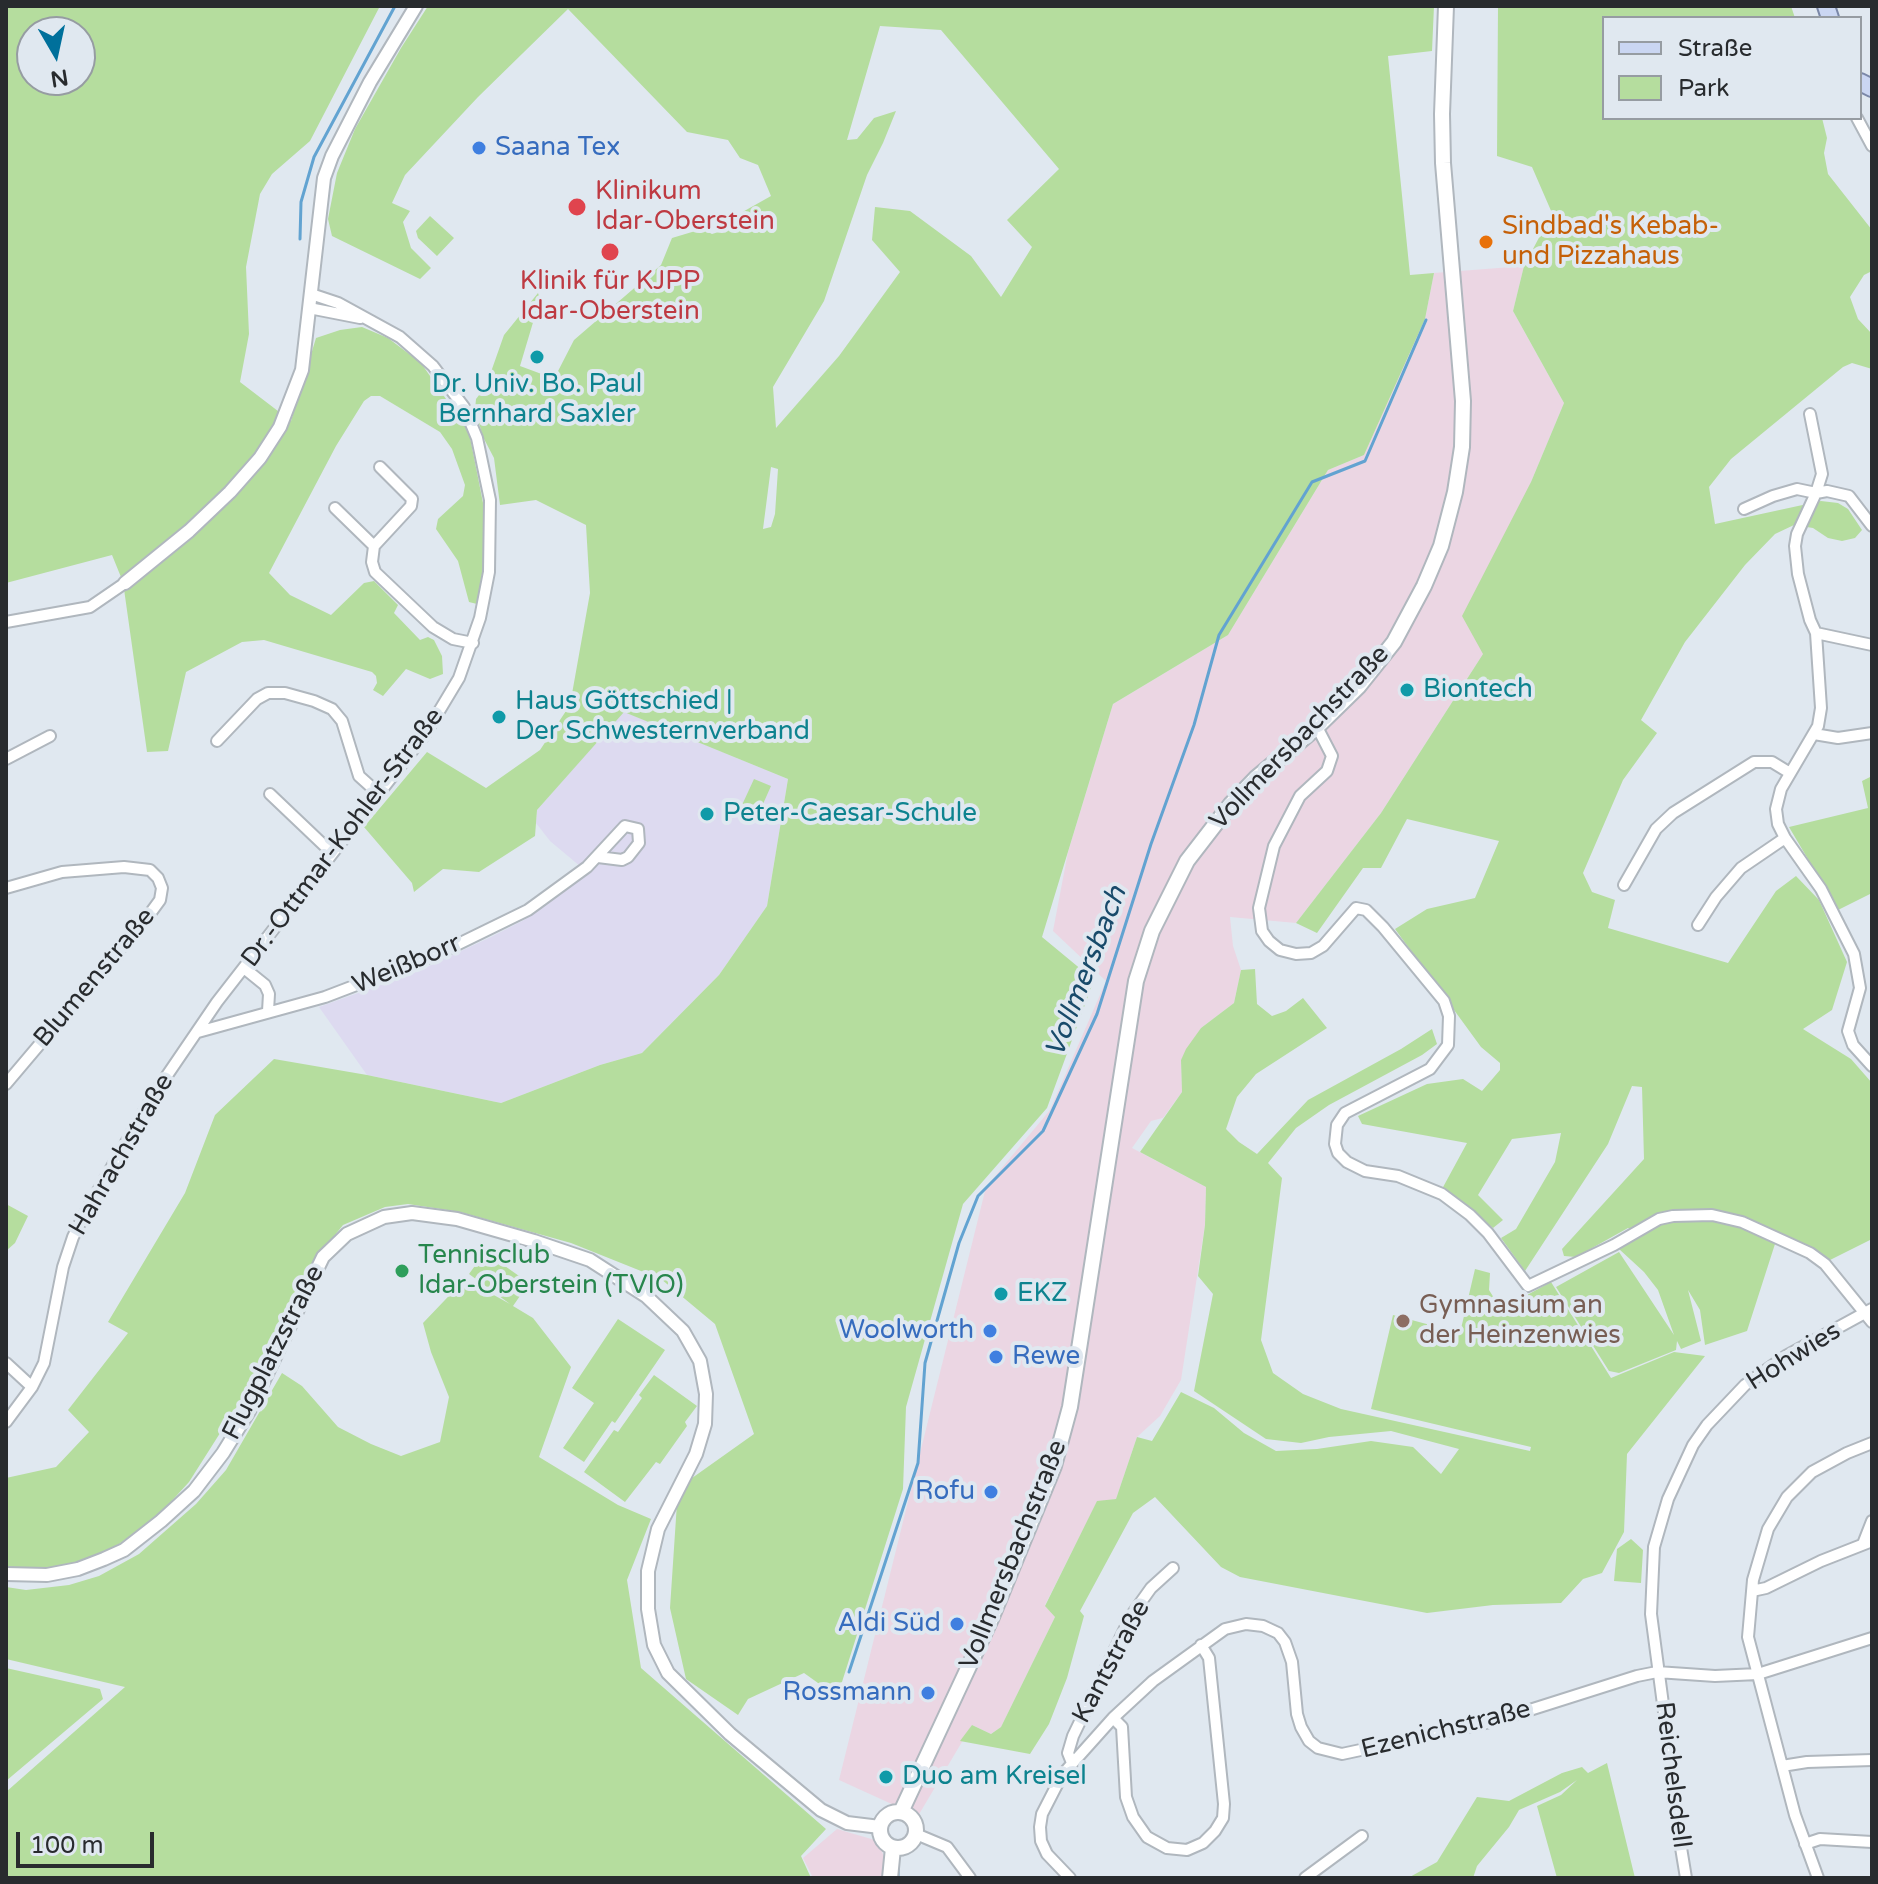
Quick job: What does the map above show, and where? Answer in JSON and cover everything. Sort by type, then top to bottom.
[{"type":"main road","name":"Vollmersbachstraße","points":[[901,1812],[991,1619],[1054,1466],[1070,1407],[1136,981],[1152,931],[1180,872],[1214,824],[1256,778],[1317,727],[1359,686],[1394,642],[1441,546],[1455,492],[1462,447],[1463,401],[1443,150],[1446,6]]},
{"type":"main road","points":[[901,1812],[914,1821],[916,1834],[909,1845],[893,1848],[883,1841],[880,1827],[887,1816],[901,1812]]},
{"type":"main road","points":[[890,1878],[893,1848]]},
{"type":"street","points":[[6,622],[90,607],[125,583],[220,502],[272,441],[290,406],[302,370],[324,178],[370,82],[416,6]]},
{"type":"street","points":[[1858,120],[1872,146]]},
{"type":"street","name":"Dr.-Ottmar-Kohler-Straße","points":[[229,987],[440,714],[473,643],[488,581],[490,528],[487,483],[477,438],[464,407],[433,366],[413,347],[373,321],[326,298],[310,301]]},
{"type":"street","points":[[1810,414],[1822,474],[1795,546],[1798,574],[1816,633],[1821,708],[1814,734],[1781,789],[1776,809],[1778,824],[1785,838],[1821,889],[1854,954],[1860,988],[1848,1031],[1853,1045],[1872,1066]]},
{"type":"street","points":[[380,467],[412,499],[411,506],[374,546],[372,562],[375,572],[433,627],[453,639],[473,643]]},
{"type":"street","points":[[1744,509],[1797,489],[1816,493],[1840,492],[1849,496],[1872,526]]},
{"type":"street","points":[[335,508],[374,546]]},
{"type":"street","points":[[1816,633],[1872,645]]},
{"type":"street","points":[[217,741],[262,695],[275,692],[314,701],[332,709],[342,721],[359,776],[379,794]]},
{"type":"street","points":[[1317,727],[1332,756],[1327,771],[1300,796],[1274,846],[1259,908],[1262,931],[1280,950],[1296,954],[1311,953],[1323,946],[1356,908],[1366,910],[1444,1001],[1449,1016],[1448,1045],[1430,1069],[1345,1113],[1337,1125],[1338,1153],[1347,1162],[1365,1171],[1398,1176],[1442,1194],[1488,1233],[1528,1286],[1614,1245],[1659,1219],[1712,1215],[1742,1222],[1810,1253],[1825,1264],[1870,1315]]},
{"type":"street","points":[[1814,734],[1838,738],[1872,733]]},
{"type":"street","points":[[6,759],[50,736]]},
{"type":"street","points":[[1624,885],[1656,829],[1673,813],[1754,762],[1772,762],[1790,773]]},
{"type":"street","points":[[270,794],[332,853]]},
{"type":"street","points":[[1698,925],[1716,897],[1741,868],[1785,838]]},
{"type":"street","name":"Weißborr","points":[[198,1032],[350,989],[440,953],[528,910],[598,857]]},
{"type":"street","name":"Blumenstraße","points":[[6,888],[62,872],[124,867],[150,870],[162,888],[160,900],[149,915],[6,1084]]},
{"type":"street","points":[[244,968],[265,985],[269,994],[268,1011]]},
{"type":"street","name":"Hahrachstraße","points":[[6,1422],[32,1387],[48,1350],[63,1267],[84,1215],[153,1096],[229,987]]},
{"type":"street","points":[[217,1002],[236,1020]]},
{"type":"street","name":"Flugplatzstraße","points":[[6,1574],[47,1575],[78,1569],[104,1559],[124,1550],[194,1491],[249,1411],[323,1257],[347,1234],[384,1217],[412,1213],[457,1219],[534,1241],[590,1260],[646,1296],[683,1331],[700,1361],[706,1394],[705,1424],[696,1454],[658,1529],[648,1571],[648,1609],[654,1645],[668,1673],[730,1734],[821,1810],[847,1823],[880,1827]]},
{"type":"street","name":"Hohwies","points":[[1657,1672],[1651,1614],[1654,1547],[1668,1499],[1693,1445],[1725,1405],[1767,1369],[1870,1315]]},
{"type":"street","points":[[6,1363],[32,1387]]},
{"type":"street","points":[[1818,1878],[1782,1766],[1748,1637],[1752,1591],[1761,1547],[1787,1497],[1820,1467],[1872,1443]]},
{"type":"street","points":[[1752,1591],[1766,1588],[1868,1542],[1872,1521]]},
{"type":"street","name":"Kantstraße","points":[[1072,1763],[1068,1753],[1073,1736],[1131,1616],[1151,1588],[1173,1568]]},
{"type":"street","name":"Ezenichstraße","points":[[1070,1878],[1047,1854],[1041,1841],[1040,1827],[1048,1801],[1062,1775],[1113,1718],[1153,1681],[1225,1629],[1246,1624],[1263,1626],[1278,1633],[1292,1662],[1301,1727],[1309,1741],[1318,1748],[1342,1754],[1495,1721],[1657,1672],[1715,1676],[1758,1674],[1872,1638]]},
{"type":"street","points":[[1113,1718],[1122,1727],[1126,1797],[1133,1817],[1147,1837],[1167,1848],[1187,1850],[1203,1843],[1223,1818],[1224,1804],[1209,1658],[1201,1645]]},
{"type":"street","name":"Reichelsdell","points":[[1657,1672],[1686,1878]]},
{"type":"street","points":[[1782,1766],[1872,1760]]},
{"type":"street","points":[[916,1834],[947,1847],[970,1878]]},
{"type":"street","points":[[1305,1878],[1362,1836]]},
{"type":"street","points":[[1805,1844],[1820,1839],[1872,1842]]},
{"type":"shaded area","points":[[1524,266],[1513,311],[1564,403],[1531,482],[1483,654],[1381,813],[1296,923],[1230,917],[1233,946],[1241,970],[1234,1003],[1201,1028],[1181,1060],[1182,1092],[1163,1118],[1151,1121],[1132,1148],[1206,1187],[1205,1225],[1181,1380],[1160,1416],[1137,1437],[1116,1499],[1097,1502],[1045,1605],[1055,1617],[1001,1727],[991,1734],[972,1725],[918,1816],[839,1780],[986,1187],[1050,1110],[1106,981],[1053,931],[1068,852],[1113,704],[1228,635],[1328,470],[1364,455],[1425,319],[1434,273]]},
{"type":"shaded area","points":[[623,711],[788,779],[767,906],[719,975],[642,1053],[600,1065],[501,1103],[367,1075],[319,1007],[414,973],[491,937],[524,920],[587,872],[550,841],[536,823],[537,810]]},
{"type":"shaded area","points":[[837,1829],[878,1841],[884,1857],[882,1878],[813,1878],[803,1858]]},
{"type":"green space","points":[[6,6],[380,6],[310,141],[272,174],[260,194],[246,267],[249,334],[240,382],[291,421],[316,338],[362,327],[388,338],[421,363],[469,432],[484,508],[483,568],[477,604],[469,602],[458,561],[436,529],[438,519],[463,496],[465,485],[452,449],[440,432],[380,396],[371,396],[364,401],[336,446],[269,573],[290,595],[331,615],[364,583],[374,581],[398,605],[394,613],[420,640],[428,637],[434,640],[442,656],[443,674],[430,679],[406,669],[383,696],[373,690],[377,683],[372,672],[264,640],[242,642],[186,672],[168,751],[147,752],[123,582],[112,555],[6,583]]},
{"type":"green space","points":[[428,6],[1434,6],[1432,51],[1388,56],[1410,275],[1434,273],[1425,319],[1364,455],[1328,470],[1228,635],[1113,704],[1042,937],[1094,980],[1047,1108],[963,1204],[906,1407],[903,1489],[842,1682],[825,1688],[804,1673],[748,1699],[738,1715],[686,1679],[670,1608],[678,1488],[754,1434],[715,1324],[661,1279],[571,1243],[460,1212],[408,1204],[385,1207],[343,1225],[320,1254],[248,1389],[189,1482],[158,1516],[119,1544],[86,1561],[47,1569],[6,1567],[6,1478],[56,1467],[89,1432],[68,1410],[128,1333],[108,1322],[185,1193],[215,1115],[274,1059],[501,1103],[600,1065],[642,1053],[719,975],[767,906],[788,779],[624,712],[537,810],[535,836],[479,872],[443,869],[414,892],[412,883],[364,827],[427,752],[486,788],[540,750],[570,705],[590,593],[586,525],[536,500],[500,505],[494,458],[483,437],[475,410],[476,399],[486,386],[504,335],[538,293],[540,299],[520,366],[547,376],[556,375],[574,340],[661,265],[672,238],[702,229],[712,234],[725,230],[723,223],[771,196],[758,165],[740,158],[728,140],[687,132],[568,9],[478,97],[405,175],[392,203],[410,211],[403,222],[411,248],[431,268],[420,279],[332,236],[328,219],[337,173],[355,129]],"holes":[[[880,26],[941,30],[1059,169],[1007,220],[1032,247],[1001,297],[971,256],[910,211],[875,207],[872,240],[900,272],[839,356],[776,428],[773,387],[824,301],[867,175],[896,111],[874,118],[857,139],[847,140]],[[771,467],[778,469],[775,514],[771,527],[763,529]]]},
{"type":"green space","points":[[1498,6],[1791,6],[1794,16],[1602,16],[1602,120],[1822,120],[1827,138],[1824,153],[1828,174],[1872,230],[1872,271],[1864,275],[1850,297],[1858,319],[1872,334],[1872,369],[1852,363],[1843,367],[1731,459],[1709,487],[1715,524],[1821,501],[1838,503],[1848,509],[1862,530],[1855,538],[1842,541],[1828,538],[1813,528],[1794,525],[1775,534],[1745,565],[1685,642],[1641,720],[1657,733],[1623,780],[1583,873],[1592,892],[1615,900],[1608,928],[1728,963],[1776,891],[1796,876],[1819,900],[1847,962],[1832,1010],[1803,1029],[1851,1059],[1872,1083],[1872,1239],[1828,1261],[1760,1224],[1761,1237],[1775,1244],[1747,1331],[1705,1345],[1700,1310],[1688,1290],[1701,1341],[1681,1349],[1677,1341],[1676,1350],[1619,1373],[1609,1371],[1556,1287],[1619,1252],[1674,1335],[1658,1290],[1619,1249],[1639,1233],[1628,1228],[1576,1257],[1564,1256],[1562,1249],[1644,1159],[1642,1087],[1632,1086],[1608,1144],[1525,1271],[1501,1238],[1516,1229],[1555,1162],[1561,1133],[1512,1139],[1478,1195],[1503,1220],[1493,1228],[1442,1189],[1467,1143],[1362,1124],[1358,1116],[1427,1084],[1463,1079],[1482,1091],[1500,1070],[1500,1063],[1481,1047],[1395,929],[1427,909],[1475,898],[1499,841],[1407,819],[1381,868],[1363,868],[1317,933],[1296,923],[1381,813],[1483,654],[1462,616],[1531,482],[1564,403],[1513,311],[1524,266],[1552,213],[1532,167],[1497,156]]},
{"type":"green space","points":[[430,216],[454,238],[437,256],[418,238],[416,231]]},
{"type":"green space","points":[[1872,776],[1872,893],[1838,910],[1789,827],[1868,808],[1862,781]]},
{"type":"green space","points":[[754,779],[771,786],[759,813],[742,805]]},
{"type":"green space","points":[[1255,969],[1257,1004],[1272,1016],[1286,1011],[1303,998],[1327,1028],[1256,1074],[1237,1097],[1226,1129],[1257,1154],[1308,1100],[1432,1029],[1437,1044],[1329,1105],[1296,1128],[1268,1163],[1282,1178],[1261,1340],[1273,1373],[1303,1394],[1341,1409],[1530,1451],[1531,1447],[1371,1409],[1393,1315],[1460,1333],[1475,1269],[1490,1273],[1489,1290],[1494,1298],[1502,1302],[1516,1301],[1551,1282],[1611,1378],[1674,1352],[1705,1356],[1627,1454],[1624,1532],[1602,1573],[1583,1579],[1561,1603],[1493,1605],[1427,1613],[1240,1577],[1221,1567],[1155,1497],[1133,1513],[1080,1611],[1084,1616],[1067,1678],[1049,1724],[1030,1754],[960,1741],[972,1725],[991,1734],[1001,1727],[1055,1617],[1045,1606],[1097,1501],[1116,1499],[1137,1437],[1152,1441],[1181,1392],[1214,1408],[1244,1433],[1276,1451],[1371,1441],[1413,1447],[1441,1474],[1459,1449],[1391,1431],[1301,1443],[1266,1439],[1194,1391],[1213,1294],[1198,1276],[1205,1225],[1206,1187],[1140,1152],[1182,1092],[1181,1060],[1186,1049],[1201,1028],[1234,1003],[1241,970]]},
{"type":"green space","points":[[6,1204],[28,1216],[15,1243],[6,1251]]},
{"type":"green space","points":[[485,1252],[529,1283],[513,1306],[533,1318],[571,1367],[539,1457],[618,1505],[651,1519],[627,1580],[641,1668],[826,1829],[801,1856],[811,1878],[6,1878],[6,1792],[125,1687],[6,1659],[6,1587],[26,1590],[69,1585],[99,1576],[139,1554],[196,1504],[226,1470],[282,1373],[302,1386],[338,1427],[371,1444],[401,1456],[440,1442],[449,1397],[423,1323],[465,1279],[510,1304],[469,1274]]},
{"type":"green space","points":[[618,1319],[665,1350],[584,1462],[563,1448],[594,1403],[572,1388]]},
{"type":"green space","points":[[654,1375],[697,1406],[660,1464],[656,1462],[625,1502],[584,1472],[614,1430],[618,1432]]},
{"type":"green space","points":[[1631,1539],[1643,1550],[1641,1583],[1614,1581],[1617,1549]]},
{"type":"green space","points":[[6,1668],[100,1689],[103,1699],[6,1781]]},
{"type":"green space","points":[[1607,1763],[1635,1878],[1557,1878],[1537,1806],[1561,1795],[1577,1780],[1560,1792],[1519,1810],[1477,1866],[1473,1878],[1408,1878],[1437,1862],[1477,1797],[1509,1801],[1562,1773],[1582,1767],[1588,1773]]},
{"type":"waterway","points":[[300,239],[301,202],[314,157],[395,6]]},
{"type":"waterway","name":"Vollmersbach","points":[[849,1672],[918,1463],[925,1363],[959,1243],[978,1196],[1043,1131],[1097,1014],[1151,844],[1194,725],[1219,635],[1312,482],[1365,461],[1426,320]]},
{"type":"waterway","name":"Vollmersbach","points":[[898,1868],[898,1878]]},
{"type":"place","name":"Saana Tex","points":[[479,148]]},
{"type":"place","name":"Klinikum Idar-Oberstein","points":[[577,207]]},
{"type":"place","name":"Sindbad's Kebab- und Pizzahaus","points":[[1486,242]]},
{"type":"place","name":"Klinik für KJPP Idar-Oberstein","points":[[610,252]]},
{"type":"place","name":"Dr. Univ. Bo. Paul Bernhard Saxler","points":[[537,357]]},
{"type":"place","name":"Biontech","points":[[1407,690]]},
{"type":"place","name":"Haus Göttschied | Der Schwesternverband","points":[[499,717]]},
{"type":"place","name":"Peter-Caesar-Schule","points":[[707,814]]},
{"type":"place","name":"Tennisclub Idar-Oberstein (TVIO)","points":[[402,1271]]},
{"type":"place","name":"EKZ","points":[[1001,1294]]},
{"type":"place","name":"Gymnasium an der Heinzenwies","points":[[1403,1321]]},
{"type":"place","name":"Woolworth","points":[[990,1331]]},
{"type":"place","name":"Rewe","points":[[996,1357]]},
{"type":"place","name":"Rofu","points":[[991,1492]]},
{"type":"place","name":"Aldi Süd","points":[[957,1624]]},
{"type":"place","name":"Rossmann","points":[[928,1693]]},
{"type":"place","name":"Duo am Kreisel","points":[[886,1777]]}]
